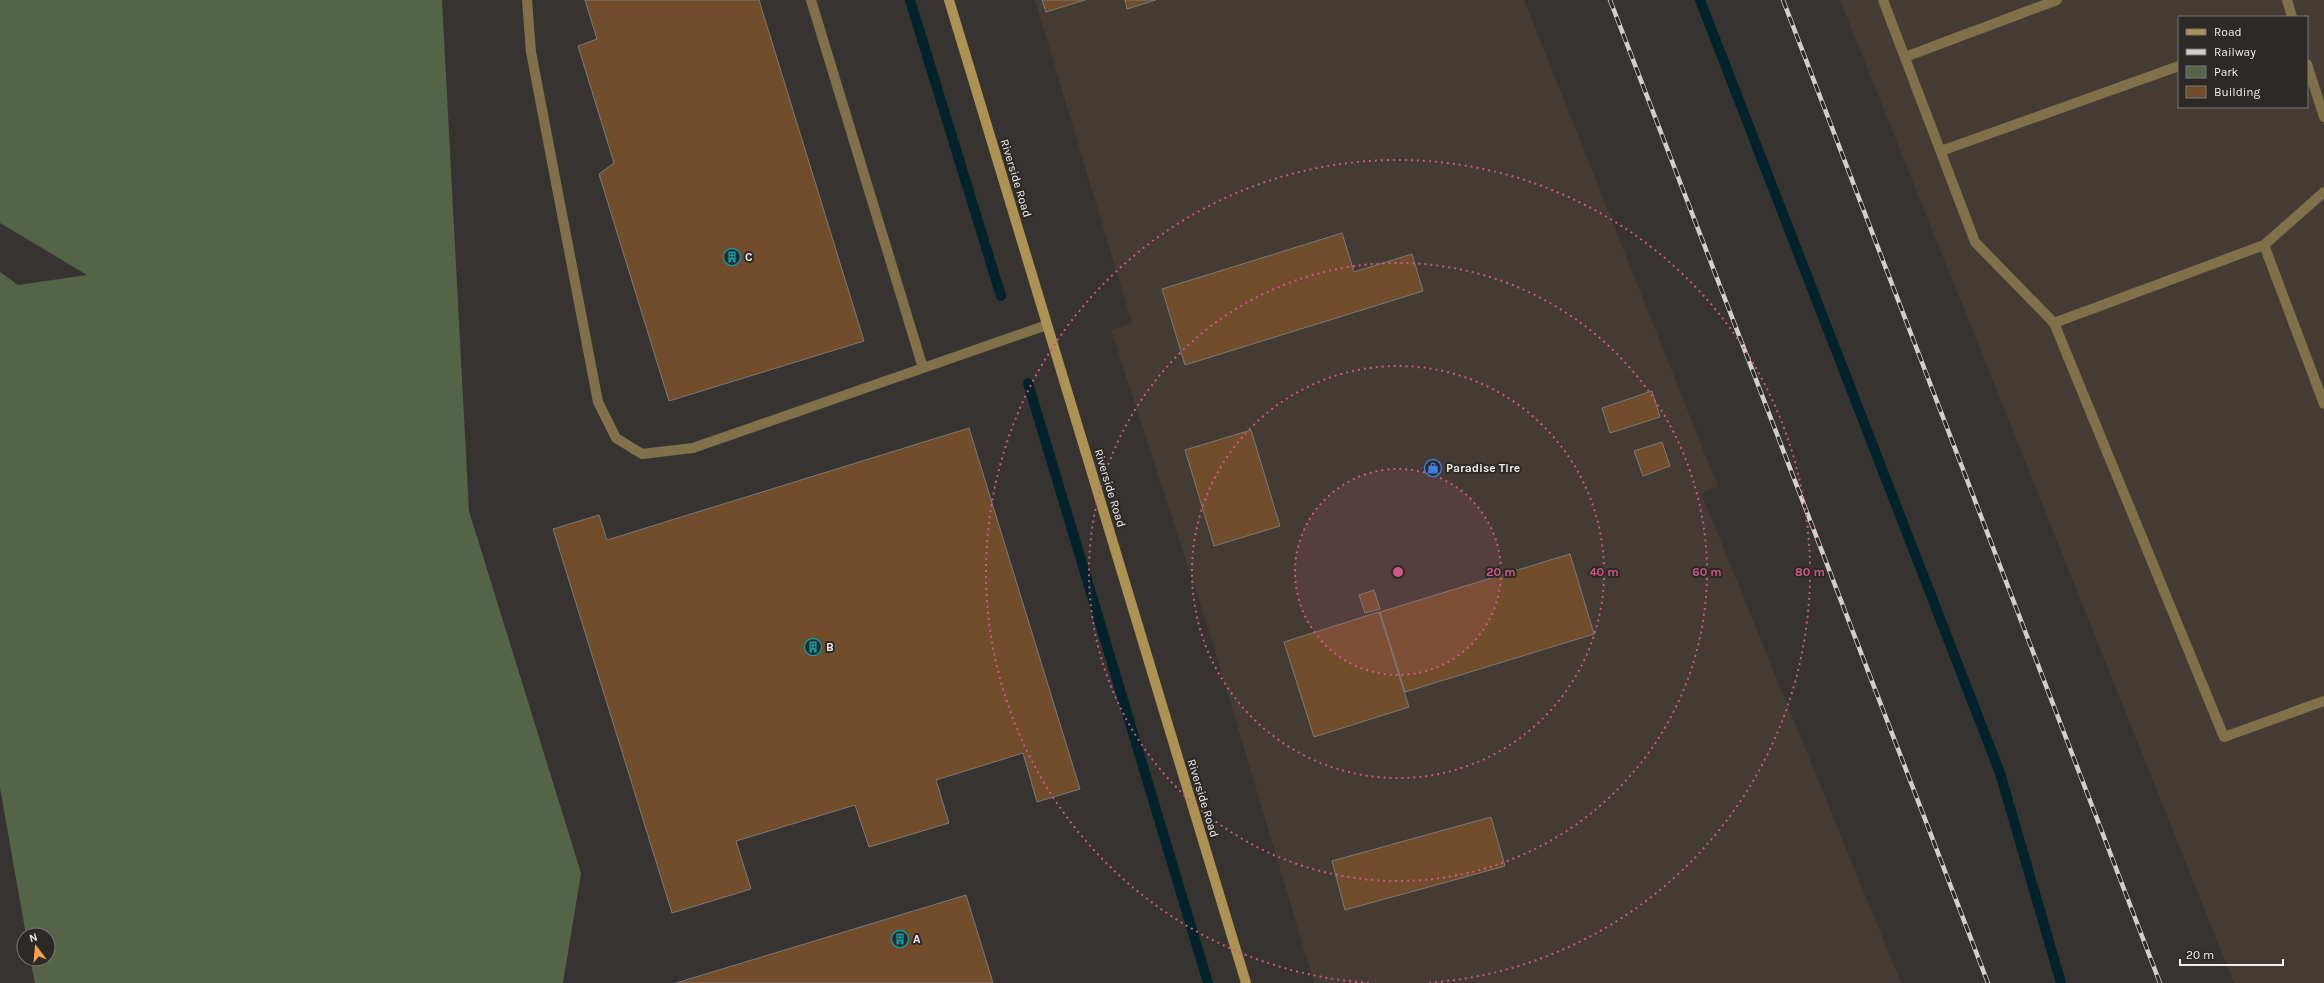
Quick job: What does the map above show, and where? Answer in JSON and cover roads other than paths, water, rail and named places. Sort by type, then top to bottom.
[{"type":"street","name":"Riverside Road","points":[[949,0],[1246,983]]},
{"type":"lane","points":[[527,0],[531,52],[598,402],[616,438],[642,454],[693,448],[1047,324]]},
{"type":"lane","points":[[811,0],[923,368]]},
{"type":"lane","points":[[1883,0],[1975,242],[2054,323],[2224,738],[2324,701]]},
{"type":"lane","points":[[1905,57],[2057,0]]},
{"type":"lane","points":[[2287,0],[2292,16]]},
{"type":"lane","points":[[1941,151],[2178,66]]},
{"type":"lane","points":[[2308,67],[2324,117]]},
{"type":"lane","points":[[2054,323],[2264,245],[2324,192]]},
{"type":"lane","points":[[2264,245],[2324,404]]},
{"type":"waterway","points":[[910,0],[1001,296]]},
{"type":"waterway","points":[[1700,0],[2000,773],[2061,983]]},
{"type":"waterway","points":[[1028,383],[1208,983]]},
{"type":"railway","points":[[1610,0],[1988,983]]},
{"type":"railway","points":[[1783,0],[2160,983]]},
{"type":"place","name":"C","points":[[732,257]]},
{"type":"place","name":"Paradise Tire","points":[[1433,468]]},
{"type":"place","name":"B","points":[[813,647]]},
{"type":"place","name":"A","points":[[900,939]]}]
